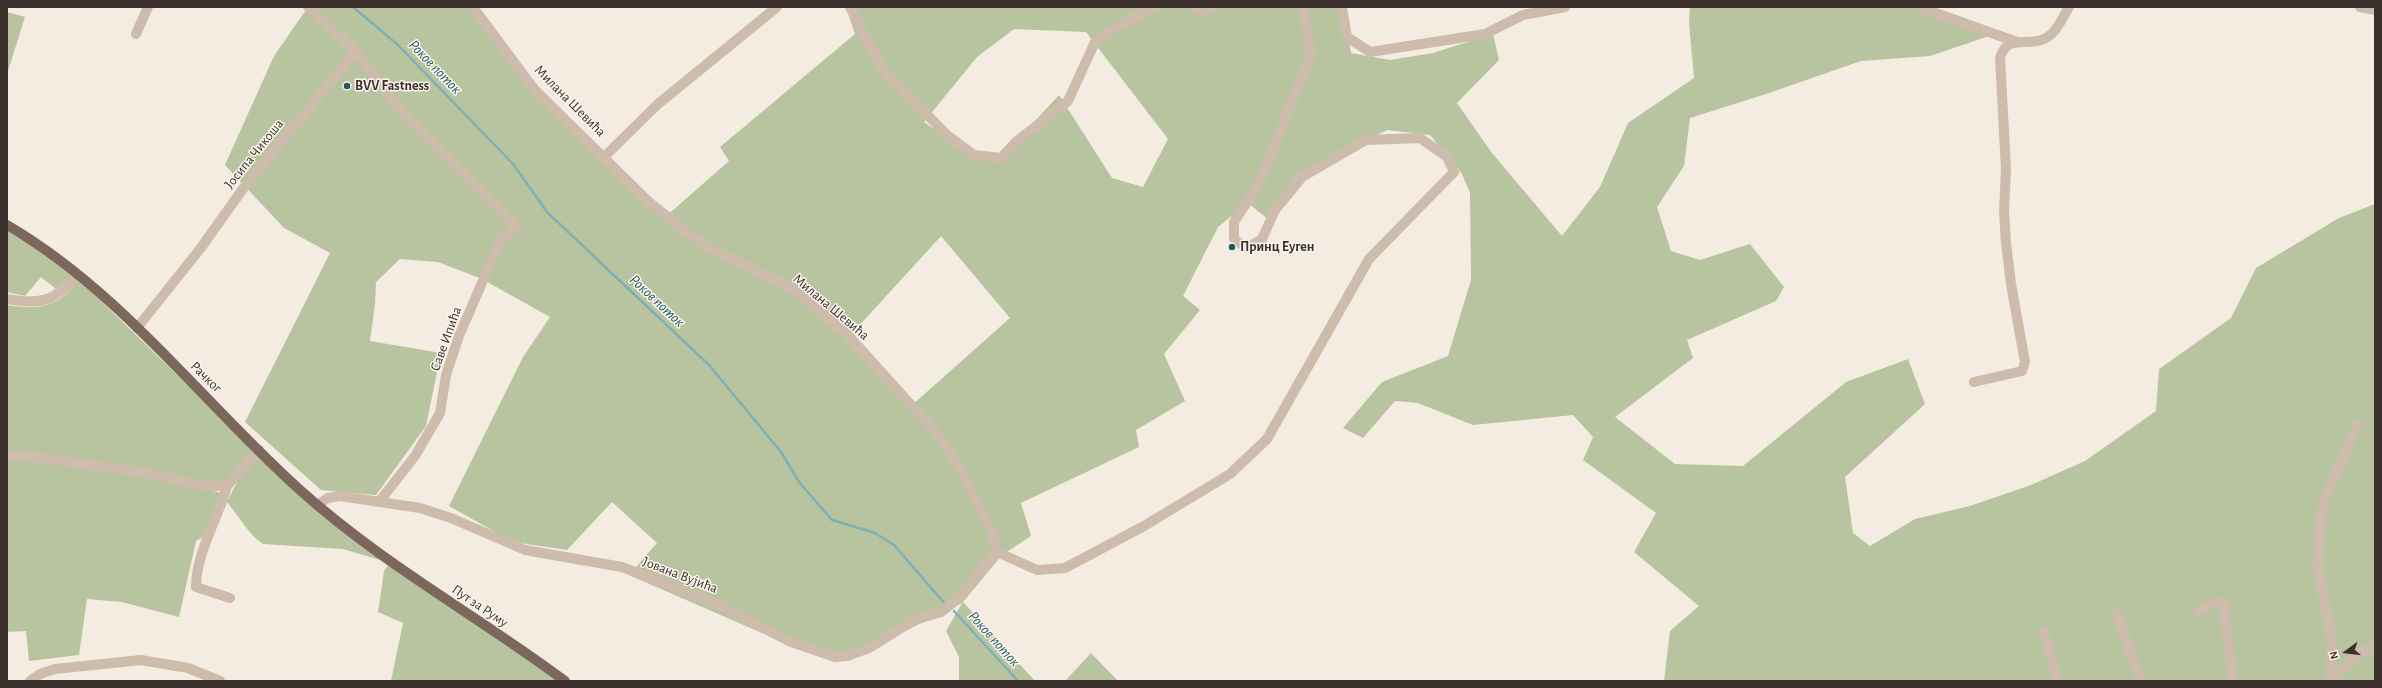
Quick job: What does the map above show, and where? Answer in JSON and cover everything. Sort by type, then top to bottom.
[{"type":"main road","name":"Рачког","points":[[7,225],[77,275],[136,328],[259,450],[317,505],[380,555]]},
{"type":"main road","name":"Пут за Руму","points":[[380,555],[566,681]]},
{"type":"street","points":[[136,34],[148,7]]},
{"type":"street","points":[[308,7],[356,51]]},
{"type":"street","name":"Милана Шевића","points":[[473,7],[534,89],[605,156],[650,203],[705,246],[791,288],[849,336],[940,437],[960,468],[988,525],[997,552]]},
{"type":"street","name":"Милана Шевића","points":[[605,156],[658,104],[776,7]]},
{"type":"street","points":[[850,7],[883,70],[947,135],[974,155],[1001,158],[1016,142],[1068,101],[1095,42],[1118,26],[1154,7]]},
{"type":"street","points":[[1194,7],[1204,11],[1212,7]]},
{"type":"street","points":[[997,552],[1037,570],[1065,568],[1144,526],[1230,474],[1267,439],[1369,259],[1454,172],[1447,157],[1420,138],[1366,140],[1302,177],[1275,210],[1262,239],[1247,248],[1234,239],[1234,222],[1259,184],[1311,54],[1303,7]]},
{"type":"street","points":[[1342,7],[1347,37],[1370,52],[1485,34],[1523,16],[1565,7]]},
{"type":"street","points":[[1918,7],[2017,42]]},
{"type":"street","points":[[1974,382],[2022,371],[2025,362],[2010,284],[2006,243],[2005,129],[2000,72],[2003,49],[2009,44],[2017,42],[2035,42],[2045,38],[2055,30],[2069,7]]},
{"type":"street","points":[[2360,7],[2375,10]]},
{"type":"street","name":"Саве Ипића","points":[[356,51],[399,109],[517,227],[500,241],[459,336],[446,375],[440,413],[415,456],[379,502]]},
{"type":"street","name":"Јосипа Чикоша","points":[[136,328],[200,249],[245,186],[356,51]]},
{"type":"street","points":[[7,299],[24,302],[47,301],[56,296],[77,275]]},
{"type":"street","points":[[2330,680],[2332,640],[2318,568],[2321,517],[2325,497],[2358,424]]},
{"type":"street","points":[[230,598],[196,587],[206,543],[221,510],[227,486],[259,450]]},
{"type":"street","points":[[7,457],[27,456],[147,473],[202,486],[227,486]]},
{"type":"street","name":"Јована Вујића","points":[[317,505],[328,498],[340,496],[420,508],[451,518],[525,550],[622,568],[717,604],[791,642],[835,657],[847,656],[869,648],[914,620],[941,612],[955,601],[997,552]]},
{"type":"street","points":[[2200,612],[2213,603],[2223,603],[2233,681]]},
{"type":"street","points":[[2117,614],[2140,681]]},
{"type":"street","points":[[2043,631],[2058,681]]},
{"type":"street","points":[[2330,680],[2358,655],[2375,644]]},
{"type":"street","points":[[30,681],[40,674],[55,669],[141,660],[188,668],[220,681]]},
{"type":"green space","points":[[308,7],[473,7],[531,89],[664,218],[729,161],[720,147],[855,34],[846,7],[1343,7],[1351,53],[1390,60],[1433,53],[1493,34],[1499,60],[1457,103],[1492,153],[1562,236],[1600,187],[1628,123],[1694,78],[1689,22],[1690,7],[1930,7],[2001,32],[1930,56],[1861,61],[1763,95],[1690,118],[1684,166],[1657,207],[1671,251],[1700,260],[1750,244],[1784,287],[1776,301],[1687,340],[1693,358],[1615,417],[1675,464],[1743,466],[1846,382],[1908,359],[1925,404],[1845,477],[1853,533],[1870,546],[1915,519],[1970,506],[2031,485],[2085,461],[2156,411],[2159,369],[2231,318],[2256,268],[2339,218],[2375,204],[2375,681],[1664,681],[1670,631],[1699,606],[1634,552],[1656,513],[1583,460],[1593,437],[1573,415],[1473,425],[1418,403],[1395,401],[1363,438],[1343,428],[1382,382],[1448,356],[1471,280],[1470,193],[1462,174],[1430,135],[1387,130],[1333,157],[1295,183],[1268,219],[1248,203],[1218,227],[1183,296],[1200,310],[1164,354],[1185,401],[1136,430],[1139,447],[1021,503],[1031,536],[1002,555],[963,602],[1035,681],[959,681],[959,657],[946,631],[962,603],[881,643],[833,657],[771,637],[629,575],[657,543],[612,502],[567,550],[513,542],[449,506],[523,357],[550,317],[482,279],[438,262],[400,259],[376,282],[375,304],[370,341],[441,353],[426,426],[376,495],[321,490],[245,422],[330,253],[284,228],[225,165],[274,56]],"holes":[[[1014,29],[1086,32],[1168,139],[1143,187],[1112,178],[1059,95],[998,161],[978,159],[924,122],[977,57]],[[941,236],[1010,318],[911,406],[846,340]]]},
{"type":"green space","points":[[7,12],[25,17],[7,74]]},
{"type":"green space","points":[[7,231],[33,246],[71,275],[56,289],[41,277],[25,296],[7,292]]},
{"type":"green space","points":[[78,281],[92,292],[254,450],[224,487],[7,453],[7,305],[19,307],[38,307],[47,305],[62,297]]},
{"type":"green space","points":[[260,456],[380,560],[343,549],[263,544],[258,540],[248,530],[227,502],[238,480]]},
{"type":"green space","points":[[27,459],[145,476],[222,493],[205,536],[196,541],[179,617],[122,602],[87,599],[79,655],[29,661],[26,631],[7,632],[7,460]]},
{"type":"green space","points":[[388,565],[559,681],[391,681],[403,623],[378,612],[384,571]]},
{"type":"green space","points":[[1091,653],[1118,681],[1065,681]]},
{"type":"waterway","name":"Роков поток","points":[[353,7],[398,45],[513,164],[547,212],[709,365],[781,452],[799,482],[832,520],[875,533],[894,545],[945,604]]},
{"type":"waterway","name":"Роков поток","points":[[954,611],[1018,681]]},
{"type":"place","name":"BVV Fastness","points":[[347,86]]},
{"type":"place","name":"Принц Еуген","points":[[1232,247]]}]
